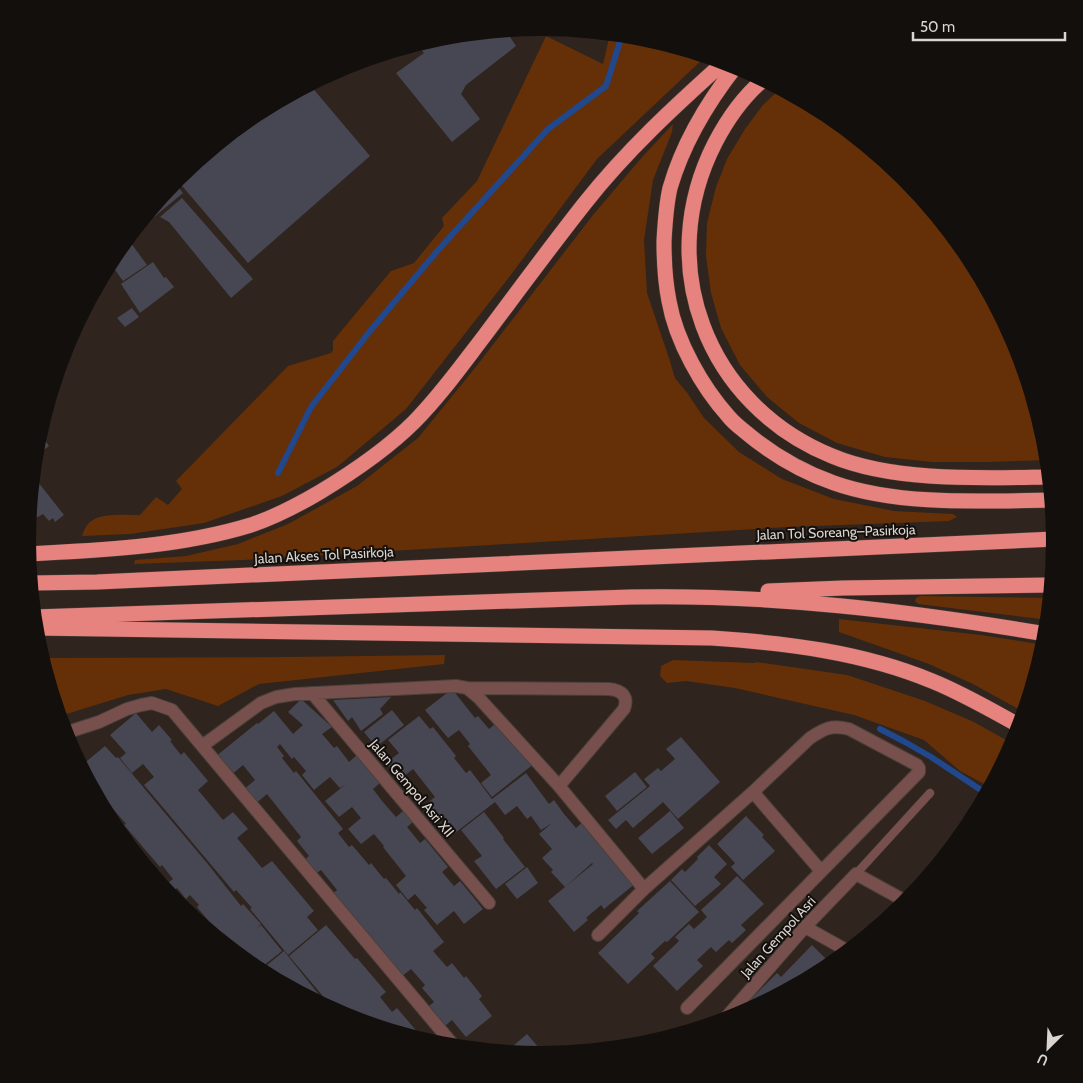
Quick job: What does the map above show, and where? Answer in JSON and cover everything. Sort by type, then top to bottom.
[{"type":"highway","points":[[36,554],[112,549],[218,534],[253,524],[284,511],[310,498],[358,468],[399,436],[429,406],[458,371],[586,201],[665,116],[717,68]]},
{"type":"highway","points":[[730,73],[702,113],[690,135],[670,189],[665,220],[665,274],[669,303],[678,334],[691,363],[709,391],[730,418],[757,442],[782,459],[835,484],[865,492],[896,497],[935,500],[1045,500]]},
{"type":"highway","points":[[758,85],[740,104],[721,132],[708,158],[697,187],[691,216],[690,278],[697,310],[710,344],[727,373],[750,402],[775,424],[806,444],[833,457],[868,468],[902,473],[938,476],[1042,477]]},
{"type":"highway","name":"Jalan Tol Soreang–Pasirkoja","points":[[618,558],[1047,539]]},
{"type":"highway","name":"Jalan Akses Tol Pasirkoja","points":[[38,583],[97,582],[618,558]]},
{"type":"highway","points":[[42,617],[843,588],[1045,585]]},
{"type":"highway","points":[[617,597],[680,596],[827,604],[944,618],[1038,633]]},
{"type":"highway","points":[[44,628],[712,638],[757,641],[846,655],[888,665],[931,680],[978,702],[1013,722]]},
{"type":"street","points":[[202,746],[260,703],[276,697],[295,694],[456,686],[467,688],[609,689],[621,692],[626,704],[624,709],[559,786]]},
{"type":"street","points":[[467,688],[478,697],[559,786],[644,889]]},
{"type":"street","name":"Jalan Gempol Asri XII","points":[[312,693],[489,903]]},
{"type":"street","points":[[73,731],[141,705],[152,704],[172,710],[447,1038]]},
{"type":"street","points":[[598,935],[644,889],[753,792],[810,738],[829,727],[849,729],[917,764],[920,768],[919,772],[687,1008]]},
{"type":"street","points":[[753,792],[821,871]]},
{"type":"street","points":[[856,874],[900,898]]},
{"type":"street","name":"Jalan Gempol Asri","points":[[734,1008],[856,874]]},
{"type":"street","points":[[806,928],[842,947]]},
{"type":"lane","points":[[856,874],[930,793]]},
{"type":"shaded area","points":[[546,36],[603,64],[608,41],[672,53],[700,62],[597,159],[510,276],[406,409],[337,467],[282,496],[204,523],[130,534],[82,536],[91,521],[102,516],[140,515],[156,497],[168,505],[182,489],[176,481],[288,366],[331,353],[333,341],[391,271],[414,263],[444,226],[442,218],[477,181]]},
{"type":"shaded area","points":[[775,94],[822,121],[875,162],[899,184],[942,234],[962,261],[979,289],[995,318],[1008,348],[1030,411],[1040,460],[932,462],[885,457],[837,443],[799,423],[767,397],[740,365],[721,328],[711,293],[706,256],[707,223],[716,187],[727,159],[745,129],[763,105]]},
{"type":"shaded area","points":[[673,124],[672,132],[653,180],[644,240],[647,293],[675,378],[704,418],[739,452],[782,479],[834,499],[894,511],[953,514],[957,517],[949,521],[788,527],[243,560],[134,564],[135,560],[186,556],[238,544],[288,524],[357,486],[418,438],[475,368],[593,215]]},
{"type":"shaded area","points":[[920,596],[1043,598],[1040,619],[918,604],[915,601]]},
{"type":"shaded area","points":[[839,619],[981,635],[1036,644],[1030,672],[1018,709],[973,684],[929,664],[839,632]]},
{"type":"shaded area","points":[[445,655],[444,664],[259,684],[218,706],[166,689],[128,695],[67,714],[50,658]]},
{"type":"shaded area","points":[[673,660],[756,662],[847,675],[925,701],[974,722],[1006,740],[984,784],[960,771],[924,740],[854,715],[735,688],[686,681],[667,683],[660,676],[661,666]]},
{"type":"building","points":[[508,37],[510,37],[516,46],[466,85],[461,94],[480,119],[452,142],[396,73],[424,53],[422,51],[443,46]]},
{"type":"building","points":[[314,90],[370,156],[248,263],[182,186],[208,162],[261,121]]},
{"type":"building","points":[[180,189],[183,193],[156,215]]},
{"type":"building","points":[[182,198],[253,279],[231,298],[169,222],[160,217]]},
{"type":"building","points":[[133,245],[147,265],[123,281],[115,270]]},
{"type":"building","points":[[153,262],[164,278],[166,277],[174,287],[140,313],[121,284]]},
{"type":"building","points":[[132,308],[139,317],[125,327],[117,318]]},
{"type":"building","points":[[40,484],[64,515],[55,522],[53,518],[49,521],[43,514],[37,518]]},
{"type":"building","points":[[452,689],[475,718],[478,716],[489,729],[495,724],[519,752],[523,749],[535,763],[492,797],[481,783],[491,775],[468,746],[470,744],[459,730],[448,738],[425,710]]},
{"type":"building","points":[[391,697],[380,709],[383,714],[361,731],[352,717],[348,721],[333,700]]},
{"type":"building","points":[[301,699],[332,727],[322,734],[334,748],[337,746],[349,762],[357,755],[380,783],[373,789],[382,801],[396,817],[403,811],[413,822],[407,827],[420,843],[425,839],[448,867],[442,872],[454,886],[460,881],[483,909],[464,924],[454,911],[437,925],[424,910],[427,908],[415,894],[408,900],[396,885],[406,876],[374,834],[361,844],[348,829],[361,818],[352,807],[339,817],[325,801],[346,784],[340,788],[330,777],[314,790],[302,775],[306,771],[294,757],[292,759],[280,744],[277,747],[284,756],[282,758],[294,773],[296,771],[343,829],[338,833],[349,847],[352,845],[369,865],[371,863],[399,894],[400,892],[415,910],[417,908],[444,942],[433,951],[447,967],[452,963],[464,978],[466,976],[482,996],[479,999],[492,1016],[466,1037],[452,1020],[445,1026],[429,1006],[434,1002],[422,988],[425,985],[411,969],[401,977],[331,895],[337,890],[321,870],[314,875],[303,861],[309,856],[297,841],[301,837],[267,794],[254,805],[243,790],[255,780],[243,765],[230,776],[215,757],[274,711],[293,734],[303,725],[288,712]]},
{"type":"building","points":[[392,710],[404,725],[376,747],[364,732]]},
{"type":"building","points":[[136,713],[152,732],[159,725],[172,740],[170,741],[181,755],[184,752],[208,781],[198,790],[223,820],[233,812],[248,829],[237,838],[262,868],[272,861],[314,911],[307,917],[318,930],[288,955],[250,909],[252,908],[236,890],[234,892],[144,785],[154,777],[143,764],[132,773],[120,758],[126,753],[110,735]]},
{"type":"building","points":[[419,716],[430,729],[433,727],[456,756],[454,758],[466,773],[470,770],[492,799],[526,773],[549,804],[554,800],[576,828],[584,821],[636,883],[604,909],[601,905],[574,932],[548,901],[593,864],[565,887],[551,872],[553,870],[542,858],[552,849],[539,834],[552,823],[541,830],[531,816],[527,819],[517,806],[505,815],[495,802],[455,833],[441,815],[433,821],[422,807],[435,797],[413,769],[399,780],[386,763],[399,753],[388,740]]},
{"type":"building","points":[[681,737],[720,782],[678,819],[663,802],[633,828],[626,820],[616,829],[608,820],[650,786],[644,779],[658,768],[661,771],[675,759],[666,749]]},
{"type":"building","points":[[105,746],[116,758],[118,757],[241,906],[243,904],[261,924],[256,929],[261,925],[282,951],[265,964],[210,923],[190,895],[186,899],[177,888],[175,889],[169,882],[173,879],[162,865],[160,867],[124,825],[126,824],[113,809],[86,761]]},
{"type":"building","points":[[635,772],[647,787],[617,811],[605,796]]},
{"type":"building","points":[[670,811],[684,828],[652,854],[638,838]]},
{"type":"building","points":[[484,812],[525,867],[496,889],[474,861],[482,856],[461,830]]},
{"type":"building","points":[[746,816],[764,835],[762,837],[775,851],[743,880],[731,867],[735,863],[717,844]]},
{"type":"building","points":[[709,845],[727,864],[714,877],[721,884],[695,906],[671,880],[682,869],[685,872]]},
{"type":"building","points":[[527,867],[538,883],[517,899],[505,884]]},
{"type":"building","points":[[737,876],[764,904],[741,925],[746,930],[732,943],[729,940],[716,952],[711,947],[697,960],[703,966],[677,991],[653,966],[679,941],[675,937],[689,924],[694,929],[707,917],[701,910]]},
{"type":"building","points":[[670,881],[699,912],[667,942],[665,941],[651,954],[655,958],[628,984],[598,953],[639,913],[637,911]]},
{"type":"building","points":[[326,925],[386,992],[380,997],[392,1012],[397,1008],[417,1031],[379,1020],[324,998],[289,956]]},
{"type":"building","points":[[812,945],[826,959],[794,979],[747,1003],[777,973],[781,977]]},
{"type":"building","points":[[284,951],[320,996],[289,979],[267,965]]},
{"type":"building","points":[[527,1034],[538,1047],[513,1046]]},
{"type":"waterway","points":[[278,473],[311,407],[370,331],[439,249],[548,129],[606,86],[620,43]]},
{"type":"waterway","points":[[880,729],[931,757],[981,790]]}]
